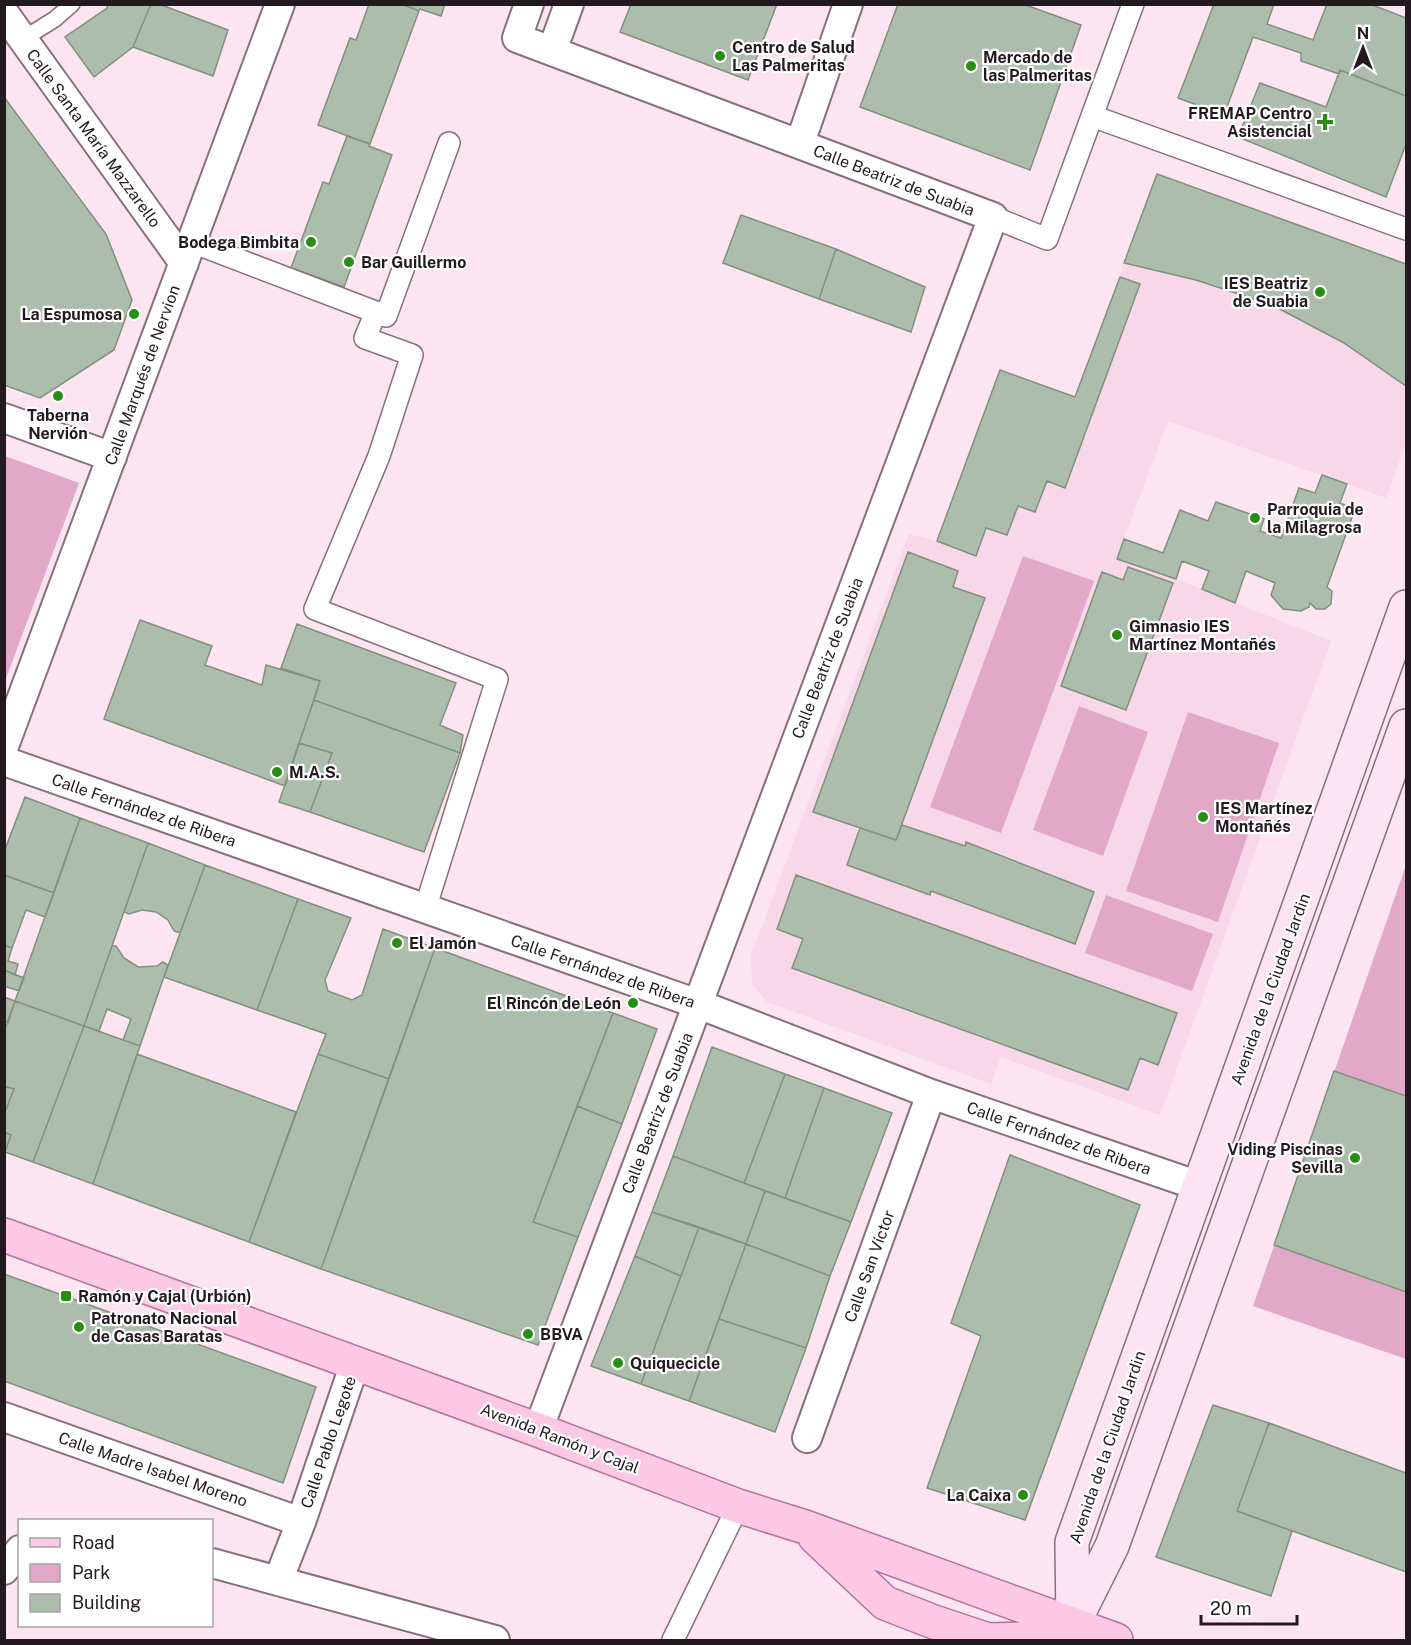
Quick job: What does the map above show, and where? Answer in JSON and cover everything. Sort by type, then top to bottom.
[{"type":"main road","name":"Avenida de la Ciudad Jardin","points":[[1073,1625],[1072,1542],[1407,607]]},
{"type":"main road","points":[[805,1527],[885,1603],[934,1622],[988,1640],[1028,1639],[1073,1625],[1109,1556],[1407,726]]},
{"type":"main road","name":"Avenida Ramón y Cajal","points":[[4,1235],[538,1430],[738,1506],[805,1527],[1116,1641]]},
{"type":"street","name":"Calle Marqués de Nervion","points":[[4,746],[280,4]]},
{"type":"street","points":[[529,4],[517,38],[800,143]]},
{"type":"street","points":[[552,51],[569,4]]},
{"type":"street","name":"Calle Beatriz de Suabia","points":[[538,1430],[993,218],[800,143],[848,4]]},
{"type":"street","points":[[993,218],[1047,239],[1133,4]]},
{"type":"street","name":"Calle Santa María Mazzarello","points":[[4,13],[188,252]]},
{"type":"street","points":[[1092,116],[1407,229]]},
{"type":"street","points":[[188,252],[386,316],[449,143]]},
{"type":"street","points":[[376,312],[365,338],[412,355],[379,456],[315,609],[497,679],[425,909]]},
{"type":"street","points":[[4,418],[112,457]]},
{"type":"street","name":"Calle Fernández de Ribera","points":[[4,761],[698,1004],[931,1094],[1199,1186]]},
{"type":"street","name":"Calle San Víctor","points":[[807,1438],[931,1094]]},
{"type":"street","name":"Calle Pablo Legote","points":[[278,1581],[301,1522],[355,1363]]},
{"type":"street","name":"Calle Madre Isabel Moreno","points":[[4,1417],[301,1522]]},
{"type":"street","points":[[673,1641],[738,1506]]},
{"type":"street","points":[[4,1570],[18,1552]]},
{"type":"street","points":[[213,1563],[495,1641]]},
{"type":"lane","points":[[23,39],[55,20],[72,4]]},
{"type":"shaded area","points":[[1157,174],[1406,264],[1406,443],[1386,498],[1168,421],[1117,558],[1331,641],[1160,1115],[1001,1057],[991,1084],[767,1002],[752,984],[751,956],[909,534],[937,541],[1000,370],[1075,397]]},
{"type":"green space","points":[[4,456],[79,483],[5,681]]},
{"type":"green space","points":[[1023,556],[1094,581],[1001,833],[930,807]]},
{"type":"green space","points":[[1079,706],[1148,732],[1103,856],[1033,830]]},
{"type":"green space","name":"IES Martínez Montañés","points":[[1188,712],[1279,743],[1218,922],[1126,891]]},
{"type":"green space","name":"Viding Piscinas Sevilla","points":[[1406,865],[1406,1359],[1253,1306]]},
{"type":"green space","points":[[1106,895],[1213,934],[1192,991],[1085,953]]},
{"type":"building","points":[[108,4],[151,4],[133,47],[94,77],[65,37],[107,8]]},
{"type":"building","points":[[151,4],[159,4],[228,30],[213,76],[133,47]]},
{"type":"building","points":[[369,4],[402,4],[419,11],[370,144],[318,125],[350,38],[356,40]]},
{"type":"building","points":[[402,4],[445,4],[441,16]]},
{"type":"building","name":"Centro de Salud Las Palmeritas","points":[[631,4],[777,4],[748,80],[620,32]]},
{"type":"building","name":"Mercado de las Palmeritas","points":[[898,4],[1023,4],[1081,25],[1030,170],[860,107]]},
{"type":"building","points":[[1214,4],[1274,4],[1267,24],[1313,40],[1327,4],[1370,4],[1406,18],[1406,96],[1340,70],[1339,74],[1301,61],[1301,53],[1253,37],[1224,115],[1178,98]]},
{"type":"building","name":"FREMAP Centro Asistencial","points":[[1340,70],[1406,96],[1406,144],[1386,197],[1238,137],[1260,83],[1326,107]]},
{"type":"building","points":[[4,97],[106,234],[132,300],[114,350],[40,398],[4,385]]},
{"type":"building","points":[[347,136],[392,155],[344,287],[291,268],[323,182],[329,184]]},
{"type":"building","name":"IES Beatriz de Suabia","points":[[1157,174],[1406,264],[1406,386],[1344,343],[1272,305],[1196,280],[1124,263]]},
{"type":"building","points":[[741,215],[836,249],[819,299],[723,263]]},
{"type":"building","points":[[836,249],[925,287],[911,332],[819,299]]},
{"type":"building","points":[[1120,277],[1140,284],[1065,488],[1047,481],[1035,512],[1018,506],[1007,535],[986,528],[976,556],[937,541],[1000,370],[1075,397]]},
{"type":"building","points":[[1322,475],[1347,484],[1340,503],[1355,509],[1327,587],[1332,591],[1331,604],[1325,609],[1316,609],[1310,603],[1309,607],[1301,611],[1283,609],[1271,595],[1275,583],[1246,571],[1235,603],[1202,589],[1209,571],[1182,561],[1176,579],[1117,559],[1124,539],[1163,553],[1180,510],[1208,521],[1216,502],[1264,519],[1260,531],[1281,538],[1299,488],[1315,493]]},
{"type":"building","points":[[908,552],[958,571],[953,587],[985,598],[896,840],[813,812]]},
{"type":"building","name":"Gimnasio IES Martínez Montañés","points":[[1128,567],[1173,583],[1126,710],[1061,686],[1102,572],[1123,580]]},
{"type":"building","points":[[140,620],[212,646],[205,665],[262,685],[266,665],[320,681],[285,786],[104,719]]},
{"type":"building","points":[[297,624],[456,683],[440,725],[463,735],[460,753],[314,700],[320,681],[281,668]]},
{"type":"building","points":[[314,700],[460,753],[424,852],[310,812],[332,753],[299,743]]},
{"type":"building","points":[[299,743],[332,753],[310,812],[279,802]]},
{"type":"building","points":[[25,797],[80,818],[54,893],[4,875],[4,852]]},
{"type":"building","points":[[80,818],[148,843],[84,1026],[15,1001]]},
{"type":"building","points":[[902,825],[965,846],[966,842],[1094,892],[1075,944],[931,891],[930,895],[847,865],[860,828],[896,840]]},
{"type":"building","points":[[148,843],[205,865],[180,933],[174,931],[168,920],[156,912],[142,910],[129,914],[124,912]]},
{"type":"building","points":[[205,865],[298,899],[257,1010],[164,977]]},
{"type":"building","points":[[4,875],[54,893],[45,917],[26,910],[12,948],[4,945]]},
{"type":"building","points":[[796,875],[1177,1013],[1158,1065],[1140,1058],[1128,1090],[792,968],[803,939],[777,929]]},
{"type":"building","points":[[298,899],[351,918],[325,980],[328,991],[352,1000],[362,995],[383,929],[435,948],[389,1079],[318,1054],[326,1034],[257,1010]]},
{"type":"building","points":[[4,945],[12,948],[8,961],[18,964],[15,975],[4,970]]},
{"type":"building","points":[[112,946],[116,946],[124,958],[138,967],[157,966],[163,962],[168,965],[140,1046],[123,1040],[131,1019],[107,1009],[99,1031],[84,1026]]},
{"type":"building","points":[[435,948],[613,1013],[533,1222],[578,1237],[538,1345],[321,1269]]},
{"type":"building","points":[[4,970],[24,978],[19,991],[4,986]]},
{"type":"building","points":[[4,997],[15,1001],[8,1023],[4,1022]]},
{"type":"building","points":[[15,1001],[84,1026],[33,1162],[5,1152],[11,1135],[4,1132],[4,1115],[14,1089],[4,1086],[4,1031]]},
{"type":"building","points":[[613,1013],[657,1029],[622,1124],[577,1106]]},
{"type":"building","points":[[84,1026],[140,1046],[93,1184],[33,1162]]},
{"type":"building","points":[[712,1047],[785,1074],[744,1183],[673,1156]]},
{"type":"building","points":[[137,1054],[296,1112],[249,1242],[93,1184]]},
{"type":"building","points":[[318,1054],[389,1079],[321,1269],[249,1242]]},
{"type":"building","points":[[1334,1071],[1406,1096],[1406,1292],[1274,1245]]},
{"type":"building","points":[[785,1074],[824,1088],[785,1198],[744,1183]]},
{"type":"building","points":[[4,1086],[14,1089],[4,1115]]},
{"type":"building","points":[[824,1088],[892,1113],[851,1222],[785,1198]]},
{"type":"building","points":[[577,1106],[622,1124],[578,1237],[533,1222]]},
{"type":"building","points":[[4,1132],[11,1135],[5,1152],[4,1152]]},
{"type":"building","points":[[1010,1155],[1140,1205],[1025,1520],[927,1488],[981,1336],[951,1323]]},
{"type":"building","points":[[673,1156],[765,1191],[746,1244],[652,1212]]},
{"type":"building","points":[[765,1191],[851,1222],[830,1276],[746,1244]]},
{"type":"building","points":[[652,1212],[699,1227],[681,1276],[635,1256]]},
{"type":"building","points":[[699,1227],[746,1244],[689,1401],[641,1384]]},
{"type":"building","points":[[746,1244],[830,1276],[806,1348],[719,1319]]},
{"type":"building","points":[[635,1256],[681,1276],[641,1384],[591,1366]]},
{"type":"building","name":"Patronato Nacional de Casas Baratas","points":[[4,1274],[316,1387],[283,1483],[4,1381]]},
{"type":"building","points":[[719,1319],[806,1348],[775,1432],[689,1401]]},
{"type":"building","points":[[1213,1405],[1269,1423],[1237,1511],[1292,1531],[1271,1596],[1156,1557]]},
{"type":"building","points":[[1269,1423],[1406,1473],[1406,1572],[1237,1511]]},
{"type":"place","name":"Centro de Salud Las Palmeritas","points":[[720,56]]},
{"type":"place","name":"Mercado de las Palmeritas","points":[[971,66]]},
{"type":"place","name":"FREMAP Centro Asistencial","points":[[1325,122]]},
{"type":"place","name":"Bodega Bimbita","points":[[311,242]]},
{"type":"place","name":"Bar Guillermo","points":[[349,262]]},
{"type":"place","name":"IES Beatriz de Suabia","points":[[1320,292]]},
{"type":"place","name":"La Espumosa","points":[[134,314]]},
{"type":"place","name":"Taberna Nervión","points":[[58,396]]},
{"type":"place","name":"Parroquia de la Milagrosa","points":[[1255,518]]},
{"type":"place","name":"Gimnasio IES Martínez Montañés","points":[[1117,635]]},
{"type":"place","name":"M.A.S.","points":[[277,772]]},
{"type":"place","name":"IES Martínez Montañés","points":[[1203,817]]},
{"type":"place","name":"El Jamón","points":[[397,943]]},
{"type":"place","name":"El Rincón de León","points":[[633,1003]]},
{"type":"place","name":"Viding Piscinas Sevilla","points":[[1355,1158]]},
{"type":"place","name":"Ramón y Cajal (Urbión)","points":[[66,1296]]},
{"type":"place","name":"Patronato Nacional de Casas Baratas","points":[[79,1327]]},
{"type":"place","name":"BBVA","points":[[528,1334]]},
{"type":"place","name":"Quiquecicle","points":[[618,1363]]},
{"type":"place","name":"La Caixa","points":[[1023,1495]]}]
